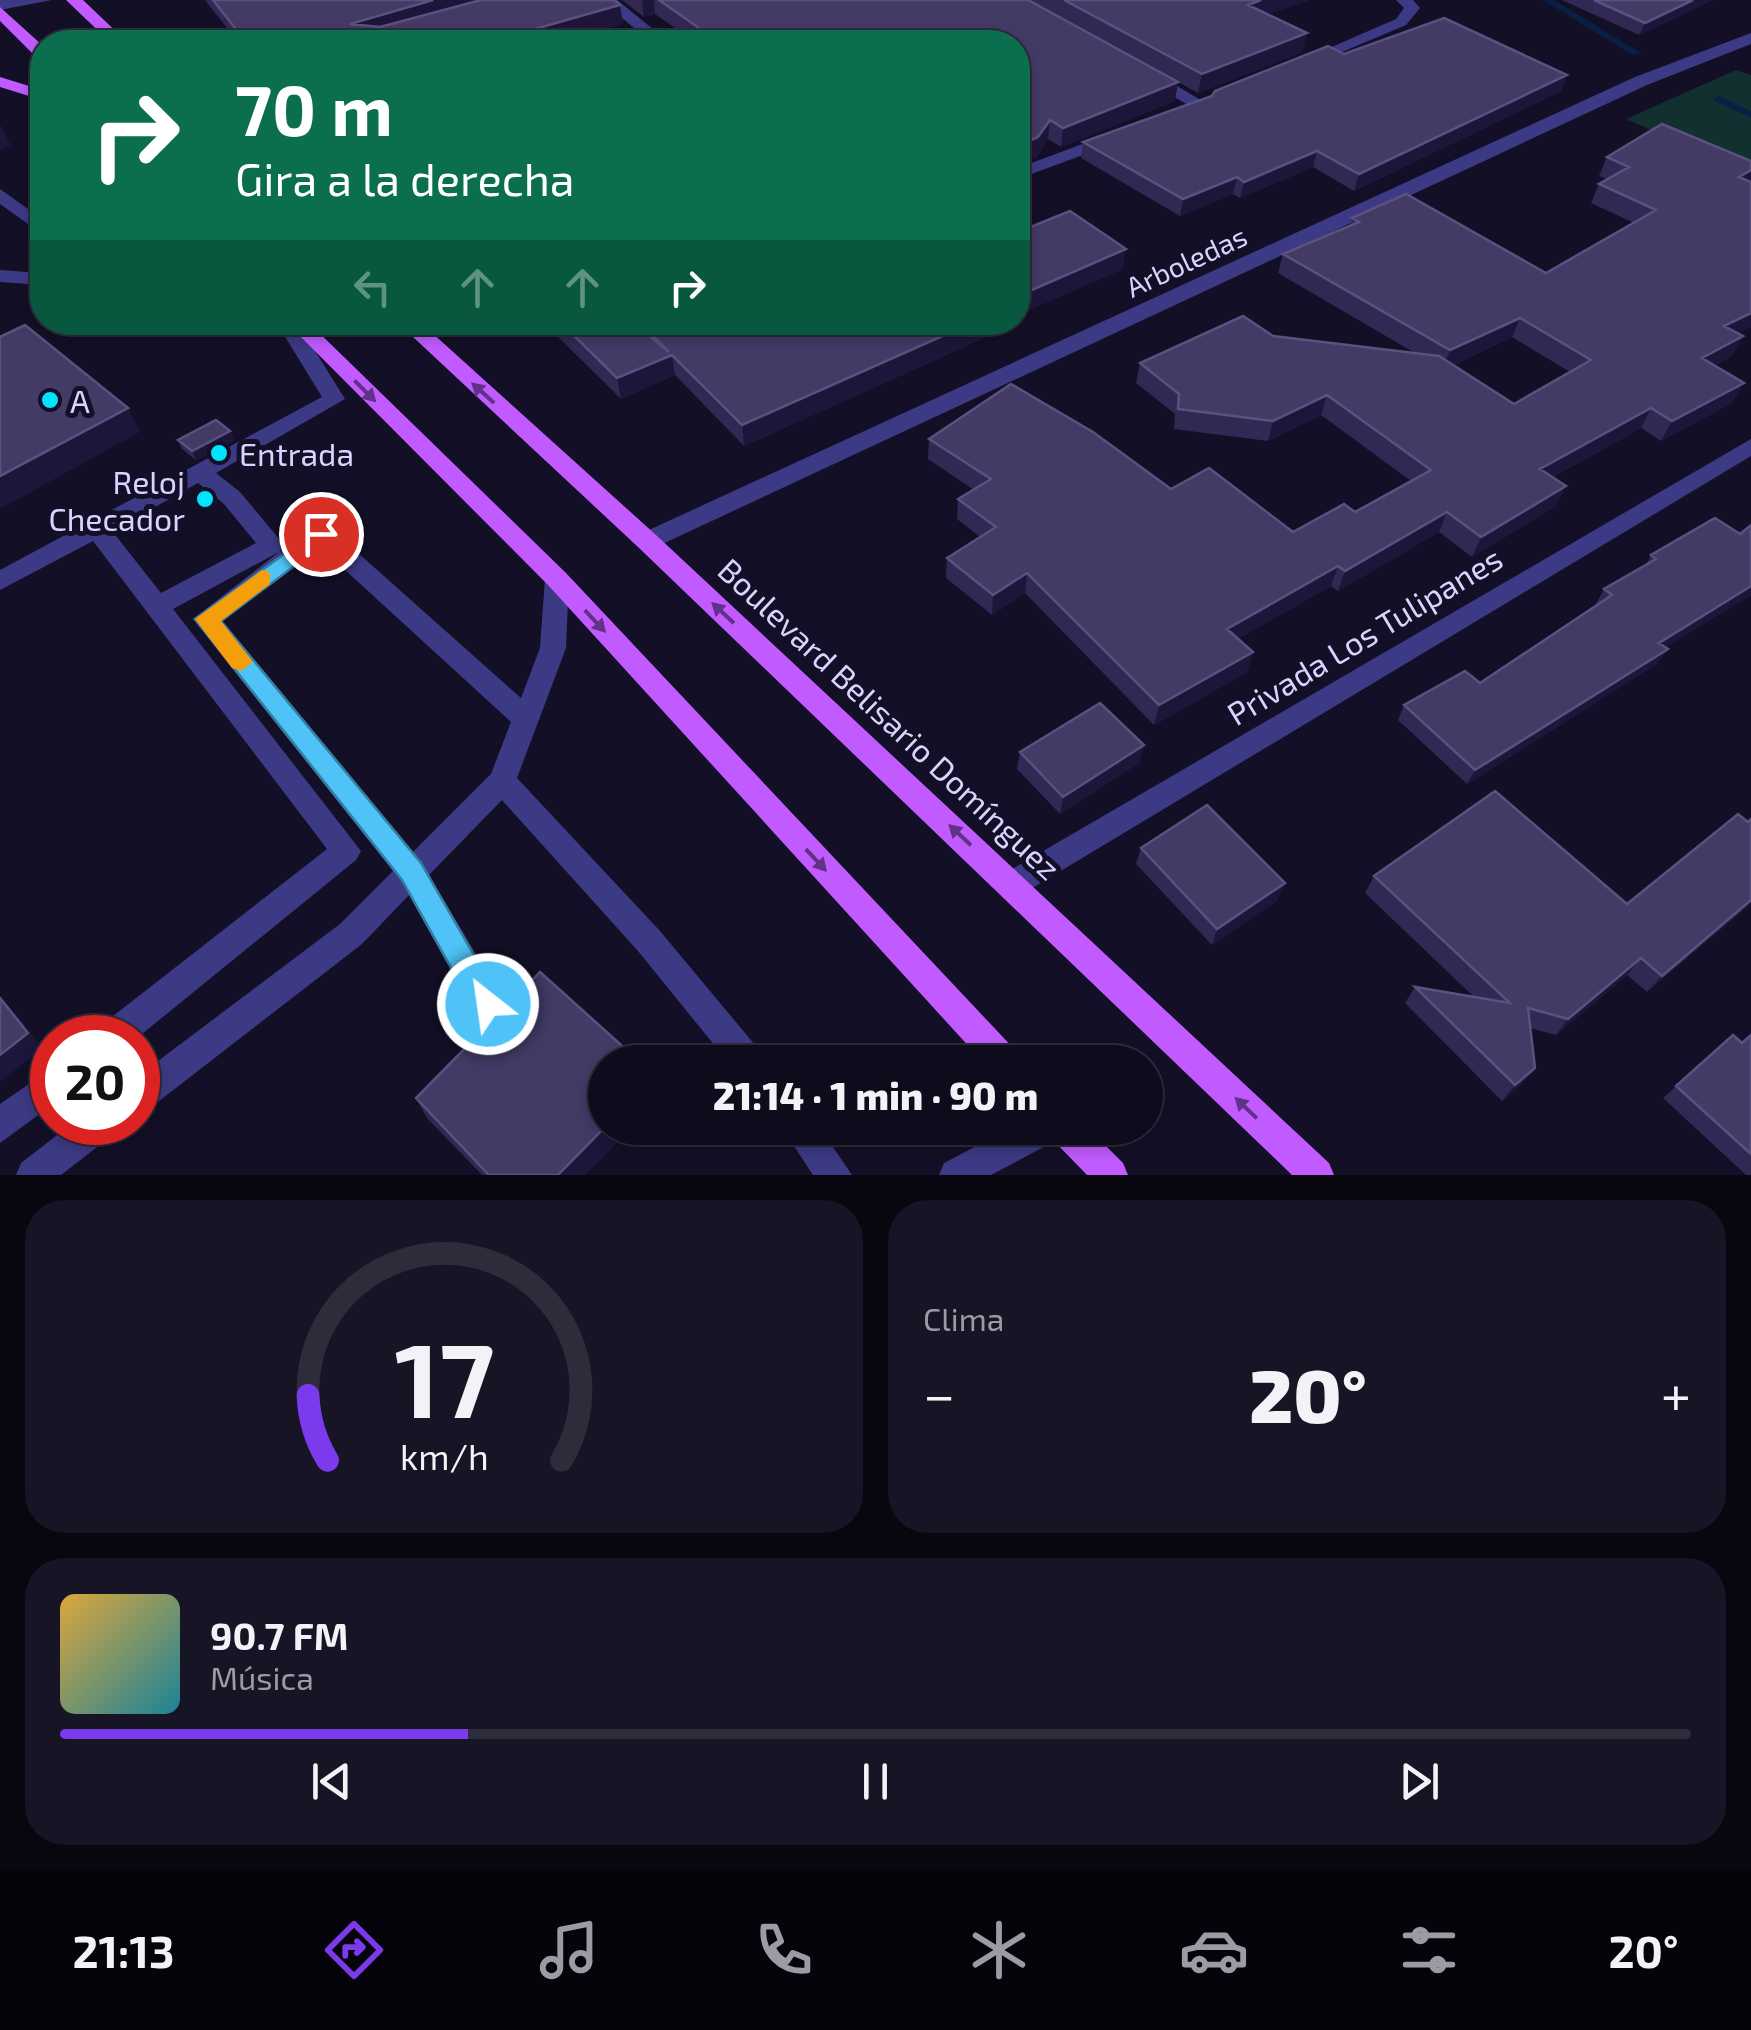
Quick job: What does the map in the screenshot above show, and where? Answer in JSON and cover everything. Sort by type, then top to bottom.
[{"type":"main road","points":[[74,0],[105,30]]},
{"type":"main road","points":[[0,8],[30,41]]},
{"type":"main road","points":[[0,82],[30,91]]},
{"type":"main road","points":[[309,335],[557,580],[988,1045]]},
{"type":"main road","name":"Boulevard Belisario Domínguez","points":[[421,335],[647,541],[1317,1175]]},
{"type":"main road","points":[[1082,1145],[1111,1175]]},
{"type":"street","points":[[0,8],[44,0]]},
{"type":"street","points":[[607,0],[646,30]]},
{"type":"street","points":[[1292,67],[1401,22],[1408,4]]},
{"type":"street","name":"Arboledas","points":[[647,541],[1641,81],[1751,38]]},
{"type":"street","points":[[1132,67],[1201,105]]},
{"type":"street","points":[[1183,112],[1219,97]]},
{"type":"street","points":[[1030,169],[1128,132]]},
{"type":"street","points":[[0,195],[30,219]]},
{"type":"street","points":[[0,276],[30,279]]},
{"type":"street","points":[[0,581],[334,399],[294,335]]},
{"type":"street","name":"Privada Los Tulipanes","points":[[1012,884],[1751,446]]},
{"type":"street","points":[[157,606],[271,546],[232,498],[198,471]]},
{"type":"street","points":[[95,526],[346,851],[140,1015]]},
{"type":"street","points":[[507,1038],[412,871],[206,619],[321,534],[524,717]]},
{"type":"street","points":[[160,1079],[351,934],[502,781],[553,648],[557,580]]},
{"type":"street","points":[[502,781],[649,941],[734,1045]]},
{"type":"street","points":[[0,1126],[30,1102]]},
{"type":"street","points":[[33,1175],[72,1145]]},
{"type":"street","points":[[813,1145],[835,1175]]},
{"type":"street","points":[[956,1175],[1013,1145]]},
{"type":"green space","points":[[1736,70],[1751,75],[1751,174],[1626,119]]},
{"type":"building","points":[[213,0],[433,0],[350,24],[380,27],[481,0],[614,0],[620,5],[531,30],[237,30]]},
{"type":"building","points":[[659,0],[1028,0],[1178,82],[1063,128],[1050,120],[1038,137],[1030,141],[1030,30],[702,30]]},
{"type":"building","points":[[1064,0],[1261,0],[1248,5],[1307,33],[1202,74]]},
{"type":"building","points":[[1594,0],[1693,0],[1645,23]]},
{"type":"building","points":[[1444,18],[1567,75],[1359,174],[1317,151],[1244,182],[1237,177],[1183,199],[1083,142],[1212,96],[1215,91],[1328,46],[1344,54]]},
{"type":"building","points":[[1662,124],[1751,161],[1751,170],[1739,177],[1751,182],[1751,313],[1724,326],[1743,336],[1702,358],[1744,383],[1672,421],[1651,408],[1540,469],[1566,486],[1481,537],[1447,512],[1345,571],[1338,566],[1227,629],[1253,652],[1159,705],[1027,573],[993,595],[947,558],[996,527],[958,499],[991,479],[929,439],[1011,384],[1093,432],[1171,489],[1209,468],[1293,532],[1344,504],[1355,512],[1431,470],[1327,395],[1273,421],[1178,409],[1179,394],[1140,363],[1243,316],[1273,336],[1439,356],[1514,404],[1591,360],[1520,318],[1450,350],[1283,254],[1359,222],[1352,218],[1406,194],[1546,273],[1656,210],[1599,184],[1629,167],[1607,157]]},
{"type":"building","points":[[1070,211],[1126,249],[1030,291],[1030,227]]},
{"type":"building","name":"A","points":[[25,325],[30,335],[37,335],[128,408],[0,476],[0,337]]},
{"type":"building","points":[[573,335],[649,335],[669,352],[652,335],[945,335],[742,425],[672,355],[617,378]]},
{"type":"building","points":[[216,420],[230,431],[192,451],[178,440]]},
{"type":"building","points":[[1715,518],[1740,534],[1751,525],[1751,586],[1659,643],[1668,649],[1475,770],[1404,705],[1465,671],[1480,683],[1612,595],[1604,589],[1656,559],[1651,555]]},
{"type":"building","points":[[1100,703],[1144,745],[1063,797],[1020,752]]},
{"type":"building","points":[[1495,791],[1627,904],[1738,814],[1748,822],[1751,819],[1751,900],[1662,976],[1641,958],[1568,1019],[1528,1008],[1535,1068],[1515,1085],[1415,987],[1510,1003],[1374,876]]},
{"type":"building","points":[[1207,805],[1285,883],[1217,929],[1141,848]]},
{"type":"building","points":[[540,972],[621,1045],[588,1045],[588,1144],[558,1175],[489,1175],[416,1098],[483,1030],[499,1035],[513,1029],[518,1015],[512,1001]]},
{"type":"building","points":[[0,998],[28,1033],[0,1055]]},
{"type":"building","points":[[1733,1035],[1742,1043],[1751,1035],[1751,1154],[1676,1086]]},
{"type":"waterway","points":[[1548,0],[1636,53]]},
{"type":"waterway","points":[[1719,99],[1751,115]]},
{"type":"slow traffic","points":[[241,662],[206,619],[262,578]]},
{"type":"place","name":"A","points":[[50,400]]},
{"type":"place","name":"Entrada","points":[[219,453]]},
{"type":"place","name":"Reloj Checador","points":[[205,499]]},
{"type":"route","points":[[321,534],[206,619],[412,871],[488,1004]]}]
